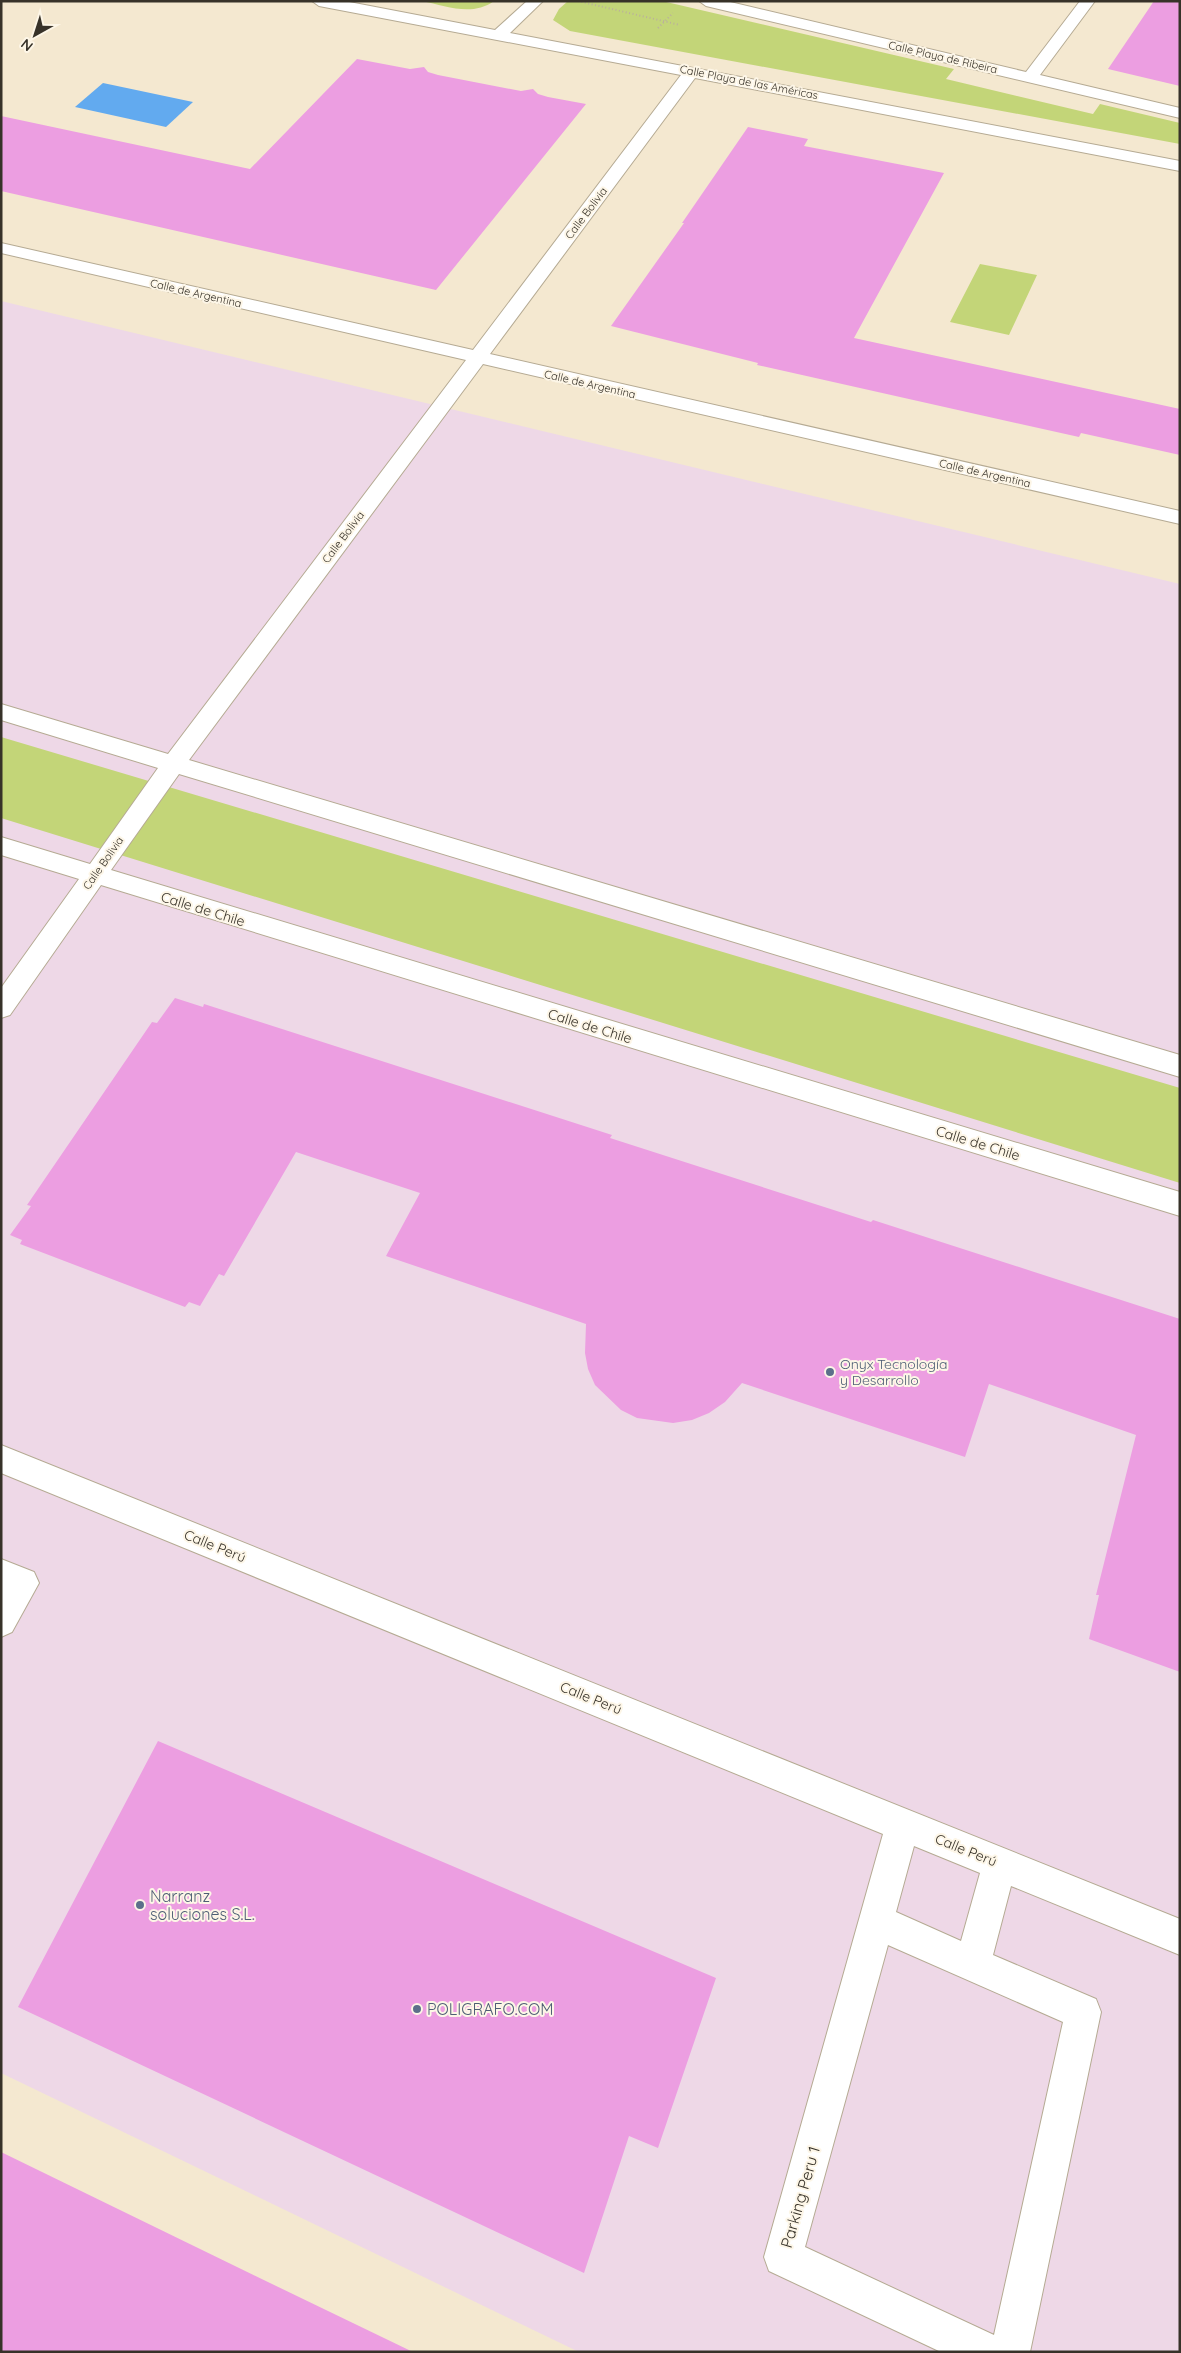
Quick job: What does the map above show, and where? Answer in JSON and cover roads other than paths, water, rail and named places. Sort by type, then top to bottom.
[{"type":"street","name":"Calle Playa de las Américas","points":[[319,1],[1180,166]]},
{"type":"street","points":[[499,35],[536,1]]},
{"type":"street","name":"Calle Playa de Ribeira","points":[[706,1],[1180,112]]},
{"type":"street","points":[[1029,78],[1088,1]]},
{"type":"street","name":"Calle Bolivia","points":[[1,1008],[174,763],[692,71]]},
{"type":"street","name":"Calle de Argentina","points":[[1,248],[1180,518]]},
{"type":"street","points":[[1,712],[1180,1066]]},
{"type":"street","name":"Calle de Chile","points":[[1,846],[94,876],[1180,1204]]},
{"type":"street","name":"Calle Perú","points":[[1,1459],[1180,1937]]},
{"type":"street","points":[[1,1574],[23,1583],[1,1622]]},
{"type":"street","name":"Parking Peru 1","points":[[904,1824],[783,2258],[985,2352]]},
{"type":"street","points":[[973,1963],[1000,1864]]},
{"type":"street","points":[[877,1922],[1083,2012],[1010,2352]]},
{"type":"water","points":[[103,83],[193,102],[166,127],[75,107]]},
{"type":"place","name":"Onyx Tecnología y Desarrollo","points":[[830,1372]]},
{"type":"place","name":"Narranz soluciones S.L.","points":[[140,1905]]},
{"type":"place","name":"POLIGRAFO.COM","points":[[417,2009]]}]
